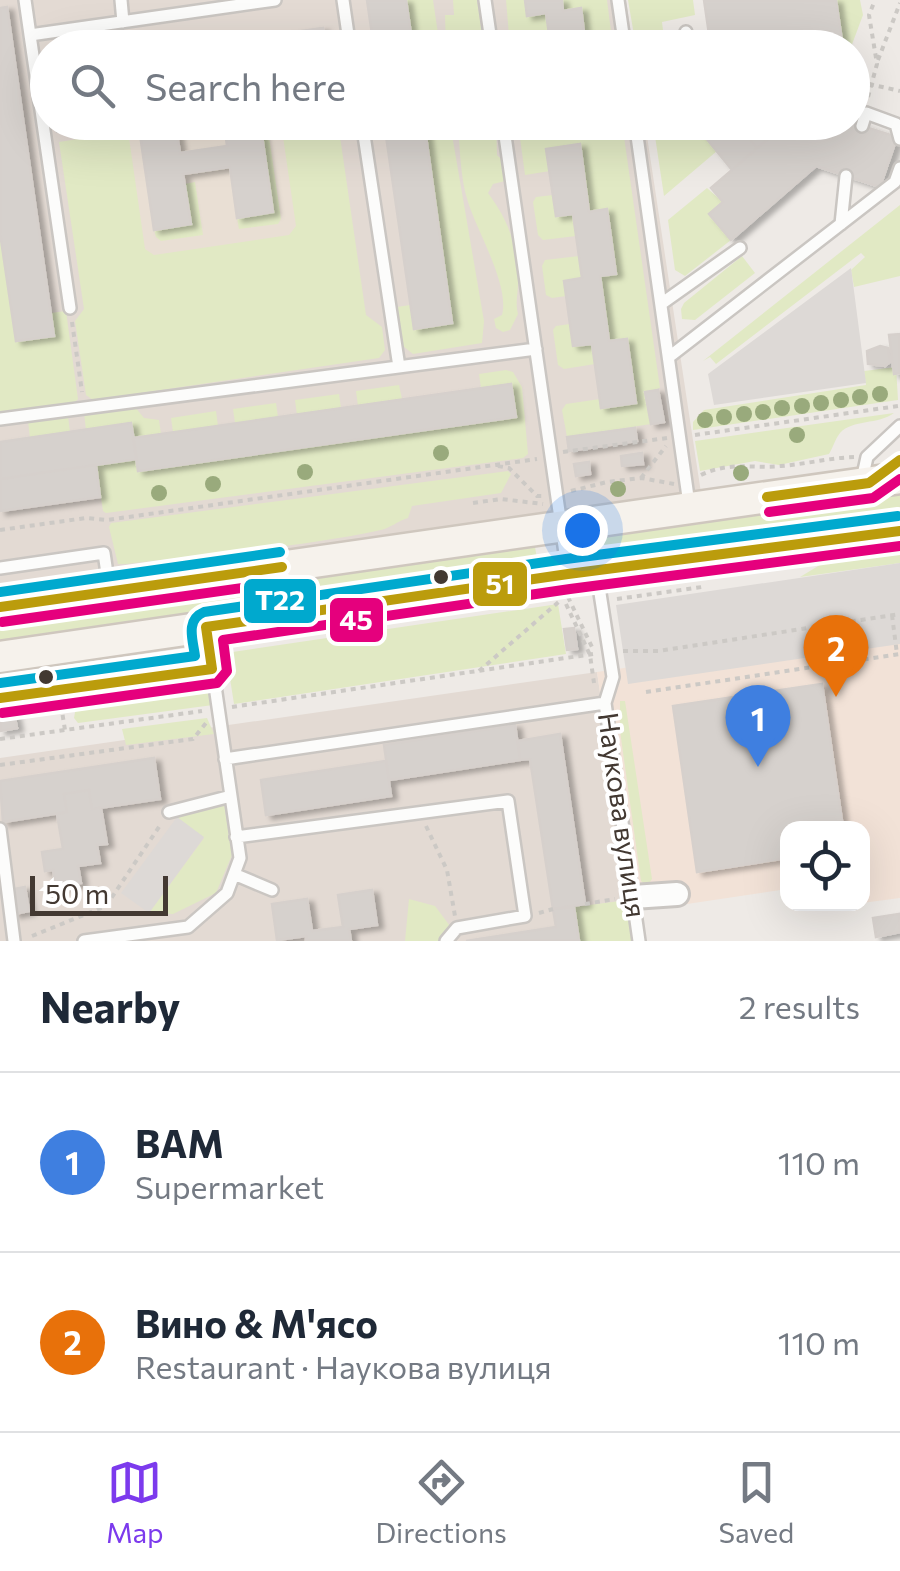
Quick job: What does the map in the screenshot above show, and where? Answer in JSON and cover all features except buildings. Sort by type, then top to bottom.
[{"type":"main road","points":[[866,475],[900,460]]},
{"type":"main road","points":[[0,607],[680,497],[866,475],[900,478]]},
{"type":"main road","points":[[0,657],[206,626],[572,588],[900,531]]},
{"type":"street","points":[[632,897],[676,894]]},
{"type":"lane","points":[[25,0],[30,35]]},
{"type":"lane","points":[[120,0],[123,22]]},
{"type":"lane","points":[[66,30],[275,0]]},
{"type":"lane","points":[[343,0],[347,30]]},
{"type":"lane","points":[[485,0],[489,30]]},
{"type":"lane","points":[[618,0],[622,30]]},
{"type":"lane","points":[[870,120],[896,124],[900,139]]},
{"type":"lane","points":[[47,140],[70,308]]},
{"type":"lane","points":[[365,140],[398,367]]},
{"type":"lane","name":"Наукова вулиця","points":[[506,140],[536,348],[551,516],[572,588],[612,677],[606,703],[639,941]]},
{"type":"lane","points":[[638,140],[669,357],[680,497]]},
{"type":"lane","points":[[669,357],[895,182],[900,168]]},
{"type":"lane","points":[[842,224],[846,176]]},
{"type":"lane","points":[[661,304],[740,248]]},
{"type":"lane","points":[[0,419],[536,348]]},
{"type":"lane","points":[[866,475],[900,426]]},
{"type":"lane","points":[[0,568],[104,553],[110,591]]},
{"type":"lane","points":[[84,941],[188,927],[227,893],[240,858],[206,626]]},
{"type":"lane","points":[[0,698],[212,668]]},
{"type":"lane","points":[[225,759],[606,703]]},
{"type":"lane","points":[[169,812],[231,796]]},
{"type":"lane","points":[[236,837],[508,801],[524,916],[457,928],[446,941]]},
{"type":"lane","points":[[0,829],[14,941]]},
{"type":"lane","points":[[234,874],[272,890]]},
{"type":"path","points":[[875,0],[868,15],[876,64]]},
{"type":"path","points":[[890,0],[900,3],[870,84],[900,91]]},
{"type":"path","points":[[70,308],[85,408]]},
{"type":"path","points":[[692,436],[898,406]]},
{"type":"path","points":[[558,452],[672,438],[641,478]]},
{"type":"path","points":[[0,530],[86,518],[107,520],[537,458]]},
{"type":"path","points":[[703,474],[754,464],[777,467],[831,458],[866,475]]},
{"type":"path","points":[[493,466],[509,468],[538,496]]},
{"type":"path","points":[[567,492],[641,478],[680,497]]},
{"type":"path","points":[[472,503],[501,498],[551,516]]},
{"type":"path","points":[[608,601],[702,587]]},
{"type":"path","points":[[572,588],[596,654]]},
{"type":"path","points":[[0,739],[590,655],[572,588]]},
{"type":"path","points":[[479,671],[572,588]]},
{"type":"path","points":[[616,652],[658,651],[900,614]]},
{"type":"path","points":[[646,692],[898,654],[892,615]]},
{"type":"path","points":[[0,765],[192,739],[218,709]]},
{"type":"path","points":[[32,936],[106,906],[169,812]]},
{"type":"path","points":[[419,813],[447,870],[457,928]]},
{"type":"path","points":[[585,904],[632,897]]},
{"type":"shaded area","points":[[0,0],[626,0],[630,30],[30,30],[30,140],[648,140],[701,493],[0,595]]},
{"type":"shaded area","points":[[75,140],[318,140],[342,300],[104,335]]},
{"type":"shaded area","points":[[851,268],[866,383],[714,405],[708,374]]},
{"type":"shaded area","points":[[900,563],[900,644],[628,684],[616,605]]},
{"type":"shaded area","points":[[900,627],[900,898],[870,902],[870,821],[780,821],[780,890],[631,909],[597,672]]},
{"type":"shaded area","points":[[597,672],[636,941],[0,941],[0,758]]},
{"type":"shaded area","points":[[177,817],[204,837],[149,913],[121,893]]},
{"type":"green space","points":[[406,0],[433,0],[437,30],[410,30]]},
{"type":"green space","points":[[453,0],[477,0],[481,30],[445,30],[445,15],[454,15]]},
{"type":"green space","points":[[506,0],[525,0],[527,16],[546,13],[548,30],[509,30]]},
{"type":"green space","points":[[562,0],[607,0],[611,30],[584,30],[581,9],[563,11]]},
{"type":"green space","points":[[628,0],[693,0],[695,15],[662,22],[663,30],[633,30]]},
{"type":"green space","points":[[836,0],[860,0],[863,15],[857,30],[840,30]]},
{"type":"green space","points":[[129,140],[145,249],[154,255],[289,235],[296,226],[283,140],[340,140],[366,315],[382,327],[385,350],[379,358],[93,400],[86,395],[75,321],[84,309],[59,142]]},
{"type":"green space","points":[[256,140],[269,140],[281,219],[278,224],[239,229],[237,218]]},
{"type":"green space","points":[[426,140],[453,140],[484,321],[482,343],[413,354],[403,346],[397,307],[410,305],[414,329],[452,323]]},
{"type":"green space","points":[[459,140],[497,140],[505,181],[493,184],[488,193],[511,235],[518,283],[518,314],[510,330],[503,332],[496,328],[494,319],[502,315],[501,289],[465,192]]},
{"type":"green space","points":[[520,140],[624,140],[660,388],[645,393],[651,424],[567,437],[562,410],[566,404],[600,399],[602,408],[635,403],[627,339],[609,341],[579,145],[550,171],[525,175]]},
{"type":"green space","points":[[656,140],[708,140],[717,151],[664,196]]},
{"type":"green space","points":[[195,182],[203,235],[161,241],[154,230],[190,224],[185,184]]},
{"type":"green space","points":[[707,188],[723,202],[709,215],[731,240],[685,276],[675,270],[668,220]]},
{"type":"green space","points":[[553,195],[556,216],[573,214],[576,236],[543,240],[538,235],[533,202],[536,197]]},
{"type":"green space","points":[[900,205],[900,276],[854,287],[851,270],[865,257],[861,253],[716,364],[710,357],[703,361]]},
{"type":"green space","points":[[0,233],[16,341],[54,336],[51,313],[66,311],[78,399],[74,403],[0,413]]},
{"type":"green space","points":[[579,256],[582,278],[564,281],[566,296],[546,295],[542,266],[545,260]]},
{"type":"green space","points":[[742,256],[755,273],[695,320],[682,319],[684,303]]},
{"type":"green space","points":[[570,324],[573,346],[592,344],[595,364],[564,369],[558,365],[553,330]]},
{"type":"green space","points":[[896,367],[898,400],[693,430],[693,422],[704,410],[866,385],[864,371]]},
{"type":"green space","points":[[513,372],[522,387],[528,454],[523,458],[103,511],[96,465],[137,459],[139,471],[515,417],[511,384],[481,388],[479,374]]},
{"type":"green space","points":[[399,385],[402,399],[358,406],[356,391]]},
{"type":"green space","points":[[339,394],[341,408],[297,415],[295,400]]},
{"type":"green space","points":[[276,403],[278,417],[235,423],[233,409]]},
{"type":"green space","points":[[135,407],[144,418],[159,420],[161,434],[133,438],[131,423],[86,430],[84,413]]},
{"type":"green space","points":[[216,411],[218,426],[173,432],[171,418]]},
{"type":"green space","points":[[894,413],[845,429],[829,454],[779,465],[755,461],[700,471],[695,441]]},
{"type":"green space","points":[[68,416],[70,432],[30,438],[28,421]]},
{"type":"green space","points":[[508,471],[511,474],[501,493],[412,506],[408,518],[384,529],[254,550],[118,564],[109,527],[111,523]]},
{"type":"green space","points":[[900,494],[900,510],[591,552],[582,545],[589,537]]},
{"type":"green space","points":[[535,547],[538,564],[0,642],[0,624]]},
{"type":"green space","points":[[900,547],[900,563],[800,577],[833,557]]},
{"type":"green space","points":[[558,604],[566,654],[234,704],[226,653]]},
{"type":"green space","points":[[177,656],[177,661],[0,686],[0,676],[40,670],[41,675]]},
{"type":"green space","points":[[198,680],[211,688],[213,705],[78,723],[74,718],[76,707],[105,695]]},
{"type":"green space","points":[[620,701],[625,701],[652,879],[647,886],[641,881],[620,731]]},
{"type":"green space","points":[[207,718],[214,734],[126,745],[122,729]]},
{"type":"green space","points":[[224,804],[232,855],[216,893],[173,914],[149,913],[204,838],[177,817]]},
{"type":"green space","points":[[409,899],[435,906],[450,926],[439,941],[405,941]]},
{"type":"green space","points":[[628,900],[636,941],[579,941],[574,907]]},
{"type":"transit line","name":"51","points":[[767,497],[869,483],[900,460]]},
{"type":"transit line","name":"45","points":[[769,512],[873,498],[900,479]]},
{"type":"transit line","name":"Т22","points":[[0,683],[195,656],[192,625],[204,612],[898,516]]},
{"type":"transit line","name":"51","points":[[0,698],[212,669],[206,627],[900,531]]},
{"type":"transit line","name":"45","points":[[2,713],[217,683],[227,671],[223,640],[900,546]]},
{"type":"transit line","name":"Т22","points":[[0,592],[280,552]]},
{"type":"transit line","name":"51","points":[[0,607],[282,567]]},
{"type":"transit line","name":"45","points":[[2,622],[284,582]]},
{"type":"place","name":"Вино & М'ясо","points":[[836,697]]},
{"type":"place","name":"ВАМ","points":[[758,767]]}]
